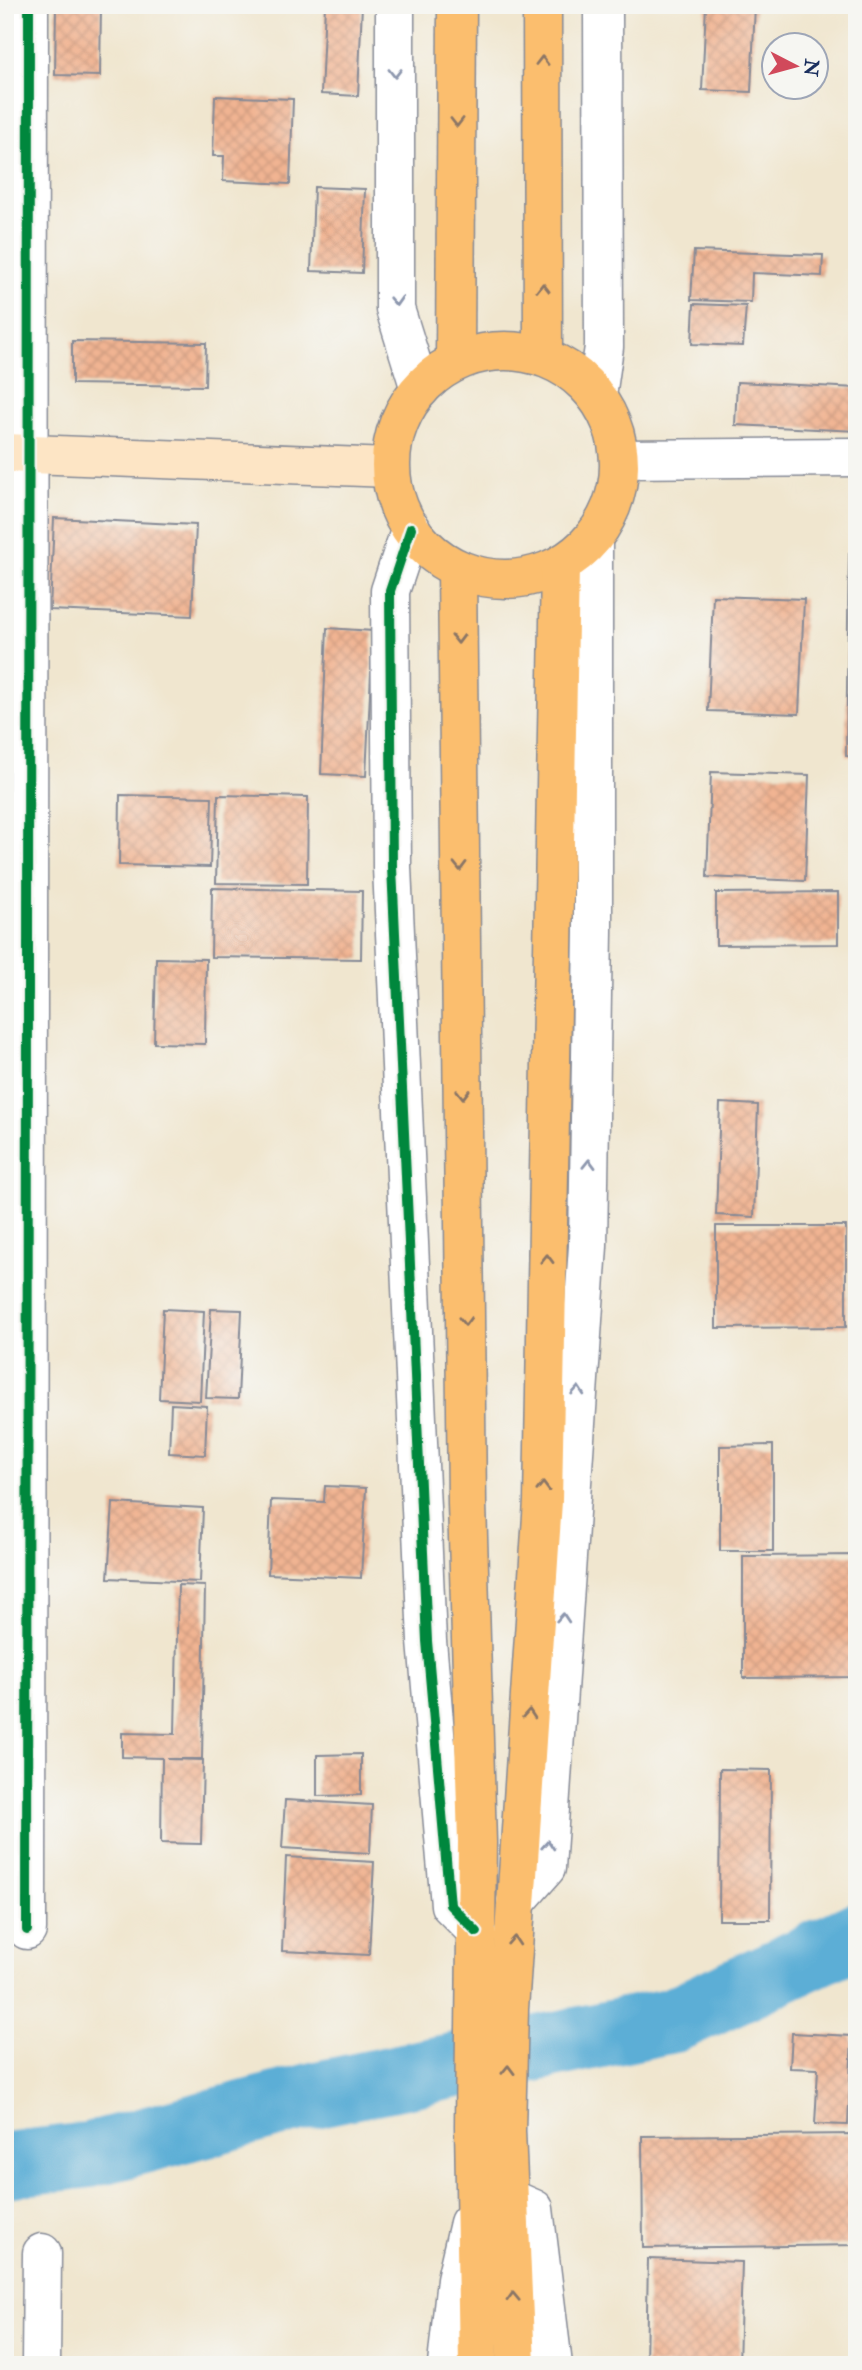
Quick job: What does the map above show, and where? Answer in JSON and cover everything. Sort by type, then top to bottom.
[{"type":"main road","points":[[455,362],[457,5]]},
{"type":"main road","points":[[542,5],[543,357]]},
{"type":"main road","points":[[498,351],[543,357],[573,372],[597,396],[613,426],[620,459],[614,502],[593,540],[560,567],[509,581],[457,570],[423,546],[399,510],[390,468],[397,425],[420,388],[455,362],[498,351]]},
{"type":"main road","points":[[17,453],[390,468]]},
{"type":"main road","points":[[516,2365],[492,2196],[490,2128],[493,2006],[516,1902],[543,1502],[560,567]]},
{"type":"main road","points":[[457,570],[467,1503],[477,1932],[493,2006]]},
{"type":"main road","points":[[478,2365],[492,2196]]},
{"type":"street","points":[[27,1930],[17,453],[29,5]]},
{"type":"street","points":[[395,5],[395,309],[420,388]]},
{"type":"street","points":[[597,396],[604,347],[603,5]]},
{"type":"street","points":[[620,459],[857,457]]},
{"type":"street","points":[[411,528],[390,591],[392,867],[407,1236],[427,1641],[450,1905],[477,1932]]},
{"type":"street","points":[[516,1902],[546,1868],[588,1246],[593,931],[593,540]]},
{"type":"street","points":[[447,2365],[456,2279],[492,2196],[534,2209],[553,2365]]},
{"type":"street","points":[[41,2365],[42,2253]]},
{"type":"building","points":[[56,5],[101,5],[100,76],[55,75]]},
{"type":"building","points":[[325,5],[362,5],[358,96],[321,94]]},
{"type":"building","points":[[706,5],[755,5],[751,92],[702,90]]},
{"type":"building","points":[[215,96],[293,99],[290,184],[223,181],[224,156],[213,156]]},
{"type":"building","points":[[314,187],[365,189],[362,273],[311,271]]},
{"type":"building","points":[[694,251],[823,255],[822,276],[752,273],[751,302],[691,300]]},
{"type":"building","points":[[694,304],[746,306],[743,346],[692,344]]},
{"type":"building","points":[[72,341],[206,343],[205,386],[72,384]]},
{"type":"building","points":[[737,382],[857,388],[857,431],[735,425]]},
{"type":"building","points":[[54,518],[196,525],[192,616],[50,610]]},
{"type":"building","points":[[849,553],[857,553],[857,757],[846,756]]},
{"type":"building","points":[[713,596],[804,599],[799,714],[708,711]]},
{"type":"building","points":[[327,628],[373,631],[366,776],[321,774]]},
{"type":"building","points":[[711,772],[809,775],[805,881],[707,877]]},
{"type":"building","points":[[120,795],[212,797],[210,867],[119,865]]},
{"type":"building","points":[[218,795],[308,797],[307,884],[216,883]]},
{"type":"building","points":[[212,888],[362,891],[361,959],[211,957]]},
{"type":"building","points":[[838,892],[838,944],[716,945],[716,893]]},
{"type":"building","points":[[156,958],[206,959],[205,1044],[154,1043]]},
{"type":"building","points":[[720,1103],[758,1105],[754,1217],[716,1215]]},
{"type":"building","points":[[716,1226],[846,1226],[846,1327],[716,1328]]},
{"type":"building","points":[[163,1309],[204,1311],[200,1401],[159,1399]]},
{"type":"building","points":[[211,1309],[242,1310],[238,1399],[206,1398]]},
{"type":"building","points":[[171,1404],[207,1406],[205,1455],[169,1453]]},
{"type":"building","points":[[773,1445],[773,1551],[720,1551],[720,1446]]},
{"type":"building","points":[[325,1486],[366,1488],[361,1578],[268,1574],[271,1500],[324,1502]]},
{"type":"building","points":[[113,1503],[203,1508],[200,1582],[108,1578]]},
{"type":"building","points":[[857,1555],[857,1677],[743,1678],[743,1556]]},
{"type":"building","points":[[178,1585],[205,1586],[202,1759],[167,1759],[203,1760],[201,1844],[161,1843],[162,1758],[122,1757],[122,1733],[175,1734]]},
{"type":"building","points":[[361,1754],[361,1795],[317,1796],[317,1755]]},
{"type":"building","points":[[720,1769],[771,1770],[770,1920],[719,1920]]},
{"type":"building","points":[[285,1800],[372,1805],[370,1853],[282,1848]]},
{"type":"building","points":[[286,1857],[374,1862],[369,1955],[282,1951]]},
{"type":"building","points":[[792,2033],[852,2036],[848,2125],[815,2124],[818,2069],[790,2068]]},
{"type":"building","points":[[857,2134],[857,2245],[643,2248],[642,2136]]},
{"type":"building","points":[[648,2259],[742,2262],[739,2365],[646,2365]]},
{"type":"waterway","points":[[5,2165],[89,2155],[322,2093],[673,2020],[857,1935]]},
{"type":"cycle path","points":[[27,1930],[29,5]]},
{"type":"cycle path","points":[[411,528],[390,591],[392,867],[427,1641],[450,1905],[477,1932]]}]
